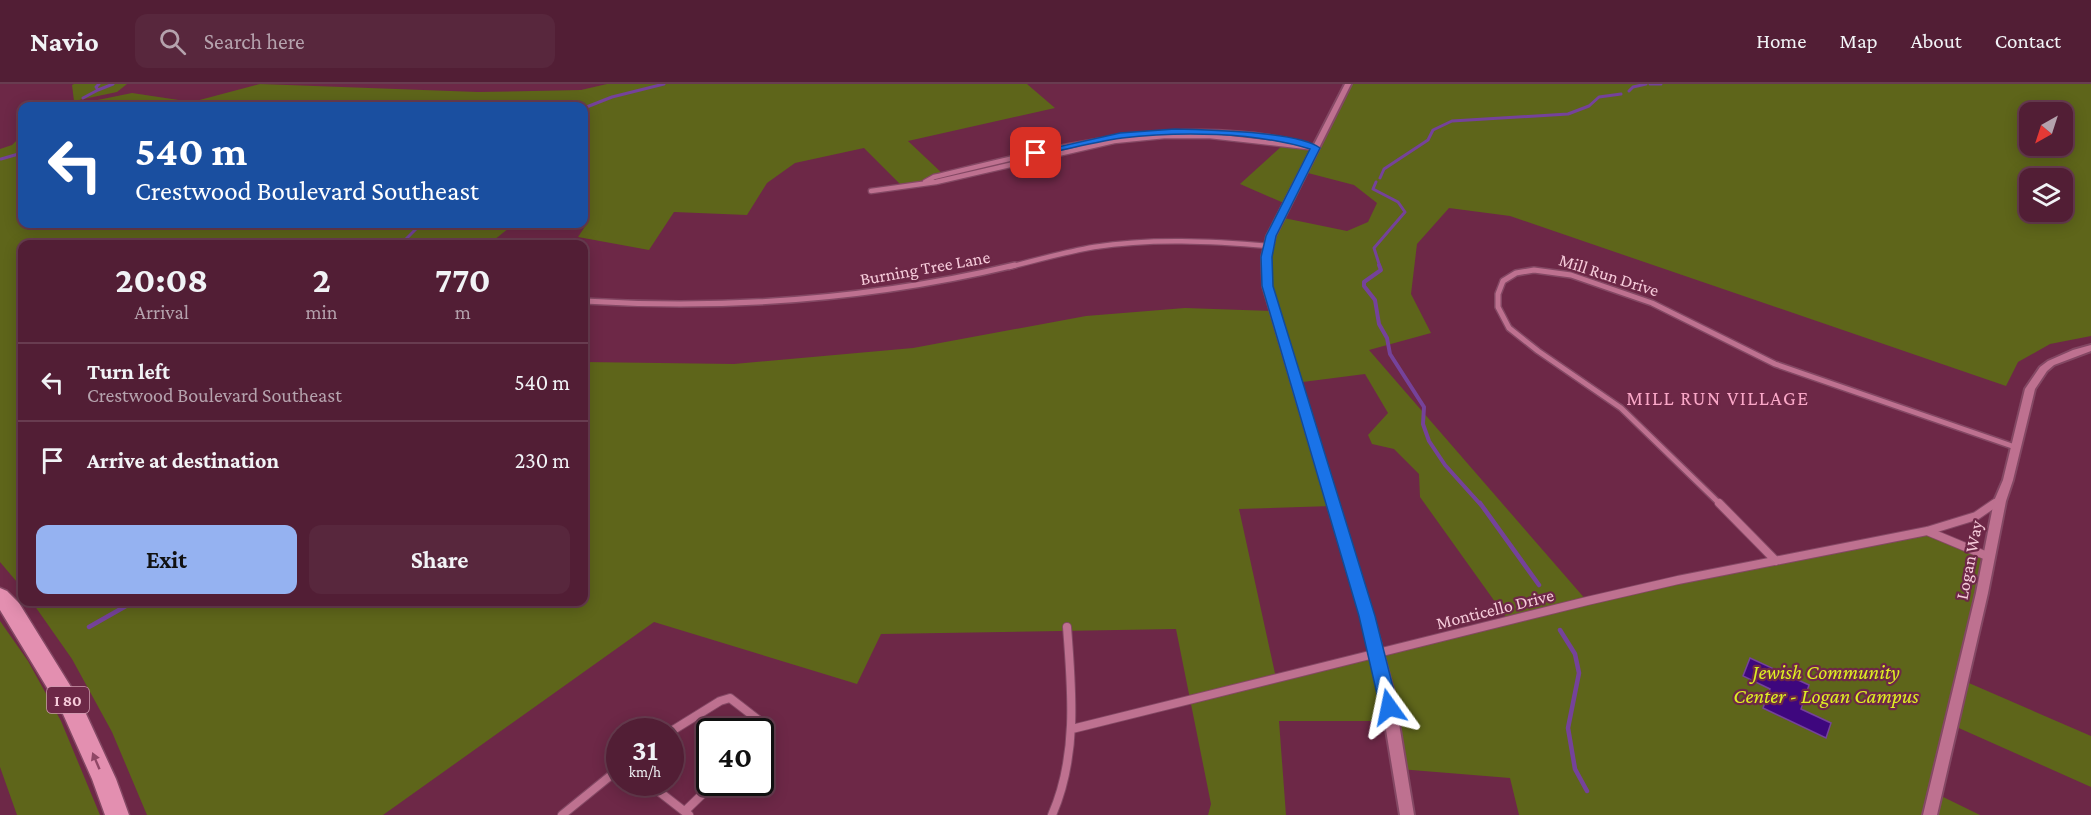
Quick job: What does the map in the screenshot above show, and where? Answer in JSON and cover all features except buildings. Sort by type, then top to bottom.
[{"type":"highway","name":"I 80","points":[[0,596],[18,619],[73,710],[117,815]]},
{"type":"street","points":[[1348,84],[1279,217],[1266,257],[1269,297],[1377,655],[1387,693],[1407,815]]},
{"type":"street","points":[[871,191],[952,179],[1112,139],[1210,136],[1316,148]]},
{"type":"street","name":"Burning Tree Lane","points":[[588,301],[677,305],[802,300],[883,291],[989,272],[1078,250],[1119,244],[1190,241],[1269,246]]},
{"type":"street","name":"Mill Run Drive","points":[[1776,561],[1638,423],[1607,397],[1538,351],[1509,328],[1498,307],[1498,294],[1503,281],[1516,273],[1534,270],[1571,275],[1652,303],[1785,368],[2016,447]]},
{"type":"street","name":"Logan Way","points":[[1930,815],[1982,593],[1987,556],[2000,501],[2033,382],[2051,363],[2091,348]]},
{"type":"street","name":"Monticello Drive","points":[[1072,729],[1587,601],[1928,531],[1976,516],[2000,501]]},
{"type":"street","points":[[1928,531],[1987,556]]},
{"type":"street","points":[[1052,815],[1062,787],[1072,729],[1067,627]]},
{"type":"street","points":[[684,723],[720,701],[730,698],[756,718]]},
{"type":"street","points":[[562,815],[605,779]]},
{"type":"street","points":[[665,796],[687,813],[702,796]]},
{"type":"green space","points":[[127,84],[117,92],[74,101],[72,85]]},
{"type":"green space","points":[[260,84],[478,92],[581,90],[607,84],[1027,84],[1055,108],[908,141],[944,175],[925,182],[901,185],[864,148],[795,163],[767,183],[747,215],[674,212],[649,250],[578,237],[584,228],[588,228],[588,102],[192,102]]},
{"type":"green space","name":"Jewish Community Center - Logan Campus","points":[[1348,84],[2091,84],[2091,336],[2050,344],[2018,362],[2006,386],[1510,216],[1449,208],[1417,244],[1411,294],[1431,333],[1369,350],[1587,601],[1927,531],[1987,556],[1962,680],[2091,736],[2091,787],[1952,725],[1935,793],[1980,815],[1519,815],[1510,778],[1399,769],[1391,721],[1279,721],[1286,815],[1208,815],[1211,804],[1176,629],[881,634],[857,684],[654,622],[383,815],[147,815],[112,732],[72,659],[35,606],[588,606],[588,362],[734,364],[913,348],[1086,316],[1185,308],[1273,311],[1266,257],[1279,217],[1347,231],[1368,222],[1377,203],[1354,185],[1304,172],[1286,204],[1240,184],[1283,145],[1316,148]],"holes":[[[1365,374],[1388,413],[1368,435],[1372,444],[1394,449],[1419,474],[1420,497],[1508,620],[1276,678],[1239,509],[1332,506],[1295,383]]]},
{"type":"green space","points":[[132,93],[192,102],[88,102]]},
{"type":"green space","points":[[18,139],[18,228],[509,228],[494,240],[18,240],[18,583],[0,562],[0,149],[12,145]]},
{"type":"green space","points":[[0,621],[28,661],[61,721],[100,815],[17,815],[0,767]]},
{"type":"shaded area","points":[[1750,658],[1809,685],[1801,709],[1831,723],[1826,738],[1763,708],[1770,689],[1743,676]]},
{"type":"waterway","points":[[98,90],[96,87],[99,84]]},
{"type":"waterway","points":[[98,90],[113,84]]},
{"type":"waterway","points":[[588,106],[612,97],[664,84]]},
{"type":"waterway","points":[[1629,91],[1633,87],[1646,84]]},
{"type":"waterway","points":[[1650,84],[1661,84]]},
{"type":"waterway","points":[[83,98],[98,90]]},
{"type":"waterway","points":[[1380,178],[1384,169],[1428,140],[1433,130],[1452,121],[1568,114],[1589,106],[1599,97],[1621,94]]},
{"type":"waterway","points":[[1,159],[18,154]]},
{"type":"waterway","points":[[1376,182],[1373,189],[1398,202],[1405,212],[1374,248],[1380,267]]},
{"type":"waterway","points":[[405,240],[417,228]]},
{"type":"waterway","points":[[1379,265],[1381,270],[1364,282],[1364,286],[1375,300],[1379,324],[1387,338],[1390,354],[1424,407],[1423,424],[1429,441],[1445,465],[1481,505]]},
{"type":"waterway","points":[[1480,503],[1539,585]]},
{"type":"waterway","points":[[89,627],[126,606]]},
{"type":"waterway","points":[[1560,630],[1575,654],[1579,673],[1568,728],[1575,769],[1587,791]]},
{"type":"district","name":"MILL RUN VILLAGE","points":[[1718,398]]},
{"type":"route","points":[[1036,153],[1120,135],[1175,131],[1222,132],[1298,143],[1316,148],[1271,236],[1266,257],[1267,286],[1367,616],[1389,707]]}]
